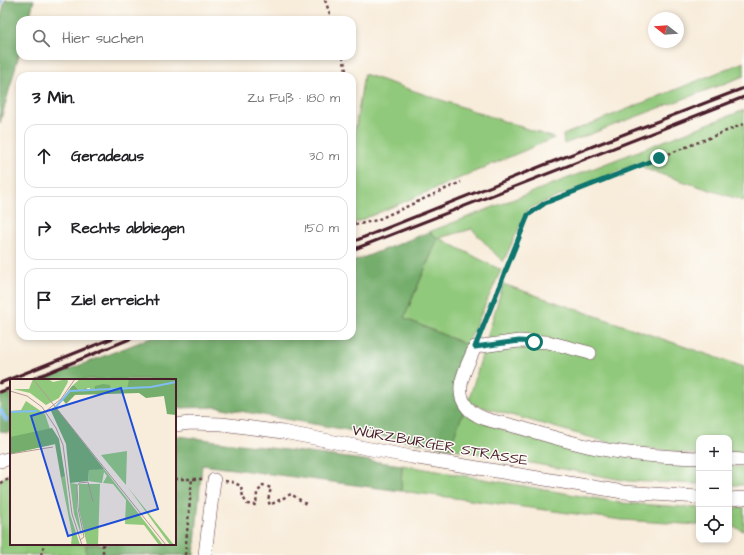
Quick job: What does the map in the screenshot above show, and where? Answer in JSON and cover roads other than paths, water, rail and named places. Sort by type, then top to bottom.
[{"type":"street","points":[[590,353],[548,342],[519,341],[475,347],[460,385],[462,396],[467,407],[478,416],[602,449],[669,457],[696,458]]},
{"type":"street","name":"WÜRZBURGER STRASSE","points":[[176,425],[190,423],[222,424],[283,432],[412,457],[623,492],[696,497]]},
{"type":"street","points":[[0,461],[10,458]]},
{"type":"street","points":[[732,459],[744,460]]},
{"type":"street","points":[[205,555],[214,480]]},
{"type":"street","points":[[732,499],[744,498]]},
{"type":"waterway","points":[[0,4],[1,0]]},
{"type":"waterway","points":[[0,410],[6,420]]},
{"type":"railway","points":[[356,240],[544,165],[744,88]]},
{"type":"railway","points":[[356,248],[744,97]]},
{"type":"railway","points":[[10,379],[108,340]]},
{"type":"railway","points":[[32,379],[127,340]]},
{"type":"railway","points":[[0,383],[10,379]]},
{"type":"railway","points":[[0,392],[10,388]]}]
